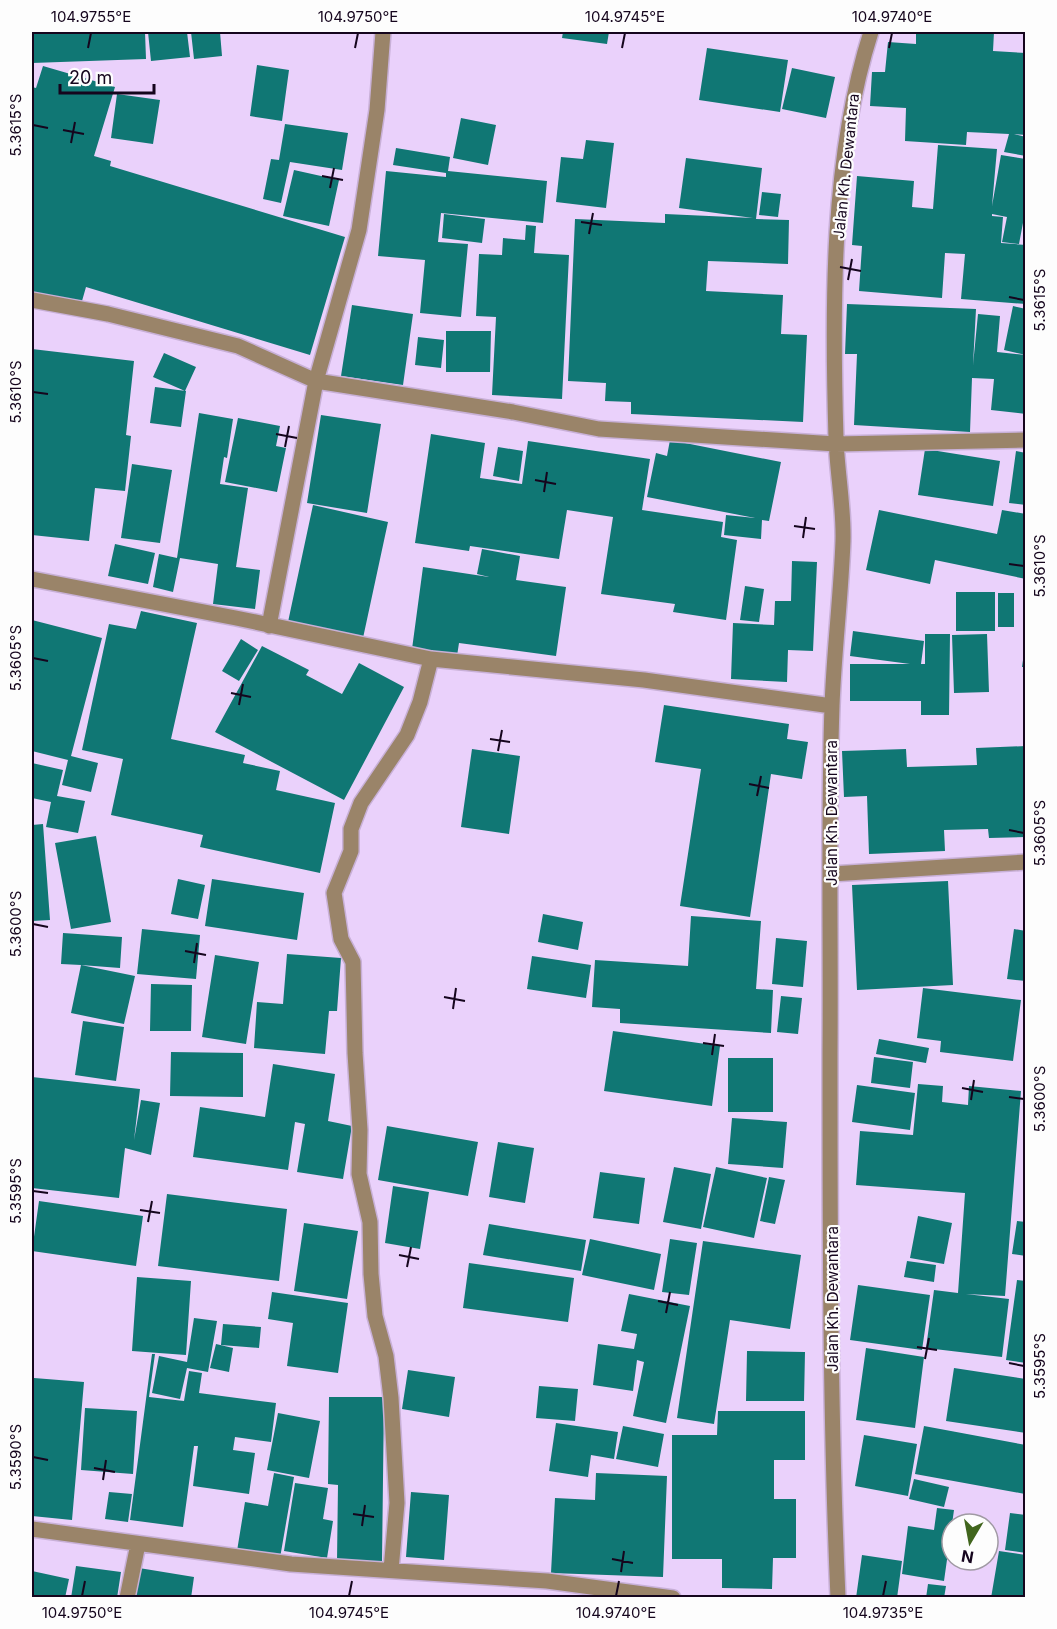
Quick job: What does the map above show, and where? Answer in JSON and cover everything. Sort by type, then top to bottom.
[{"type":"street","points":[[269,626],[316,381],[359,230],[377,110],[383,32]]},
{"type":"street","name":"Jalan Kh. Dewantara","points":[[838,1598],[832,1478],[831,874],[832,706],[843,537],[836,444],[834,364],[840,208],[845,152],[854,92],[871,32]]},
{"type":"street","points":[[32,300],[108,314],[238,346],[316,381],[513,412],[599,429],[836,444],[1026,440]]},
{"type":"street","points":[[32,579],[431,659],[644,680],[832,706]]},
{"type":"street","points":[[391,1570],[397,1503],[391,1398],[386,1356],[375,1316],[370,1222],[359,1174],[360,1130],[353,962],[341,939],[334,893],[351,850],[351,829],[361,803],[407,735],[420,702],[431,659]]},
{"type":"street","points":[[831,874],[1026,862]]},
{"type":"street","points":[[32,1529],[291,1564],[547,1581],[673,1598]]},
{"type":"street","points":[[127,1598],[138,1544]]},
{"type":"building","points":[[32,32],[145,32],[146,59],[32,63]]},
{"type":"building","points":[[148,32],[187,32],[190,57],[151,61]]},
{"type":"building","points":[[191,32],[220,32],[222,56],[194,59]]},
{"type":"building","points":[[563,32],[609,32],[607,44],[562,38]]},
{"type":"building","points":[[916,32],[994,32],[993,51],[1026,53],[1026,135],[1014,134],[1026,137],[1026,156],[1004,152],[1009,134],[967,132],[966,145],[905,141],[906,108],[870,106],[872,72],[885,72],[888,42],[916,44]]},
{"type":"building","points":[[707,48],[788,60],[780,112],[699,100]]},
{"type":"building","points":[[257,65],[289,70],[282,121],[250,116]]},
{"type":"building","points":[[43,66],[115,87],[94,156],[111,161],[110,166],[345,237],[310,355],[86,287],[80,308],[32,293],[32,87],[36,88]]},
{"type":"building","points":[[792,68],[835,77],[826,118],[782,109]]},
{"type":"building","points":[[117,94],[160,100],[153,144],[111,138]]},
{"type":"building","points":[[461,118],[496,125],[488,165],[453,158]]},
{"type":"building","points":[[285,124],[348,133],[342,170],[290,162],[281,203],[263,199],[271,159],[279,160]]},
{"type":"building","points":[[586,140],[614,143],[606,208],[556,202],[561,157],[583,159]]},
{"type":"building","points":[[938,145],[997,149],[992,206],[1001,155],[1026,159],[1026,207],[1019,244],[1002,242],[1007,217],[992,214],[992,216],[1003,217],[1001,243],[1026,245],[1026,304],[961,299],[965,254],[945,253],[942,298],[859,291],[862,246],[852,245],[857,176],[914,181],[912,207],[933,209]]},
{"type":"building","points":[[396,148],[450,157],[448,171],[547,181],[543,223],[441,213],[438,242],[468,244],[461,317],[420,313],[425,260],[378,256],[386,171],[446,177],[446,173],[393,165]]},
{"type":"building","points":[[686,158],[762,168],[756,219],[789,220],[788,264],[708,261],[706,291],[783,295],[781,334],[807,335],[803,422],[631,414],[631,402],[605,401],[606,383],[568,381],[575,219],[665,223],[665,214],[753,218],[679,208]]},
{"type":"building","points":[[294,170],[339,180],[329,226],[283,216]]},
{"type":"building","points":[[762,192],[781,194],[778,217],[759,215]]},
{"type":"building","points":[[444,214],[485,219],[482,243],[442,238]]},
{"type":"building","points":[[526,225],[536,226],[534,253],[569,255],[562,399],[492,395],[496,317],[476,316],[479,254],[502,255],[503,238],[525,240]]},
{"type":"building","points":[[847,304],[976,309],[973,365],[978,314],[1000,316],[997,352],[1026,355],[1026,414],[991,410],[994,379],[972,378],[970,432],[854,425],[857,354],[845,354]]},
{"type":"building","points":[[352,305],[413,314],[403,385],[341,376]]},
{"type":"building","points":[[1013,306],[1026,309],[1026,355],[1004,350]]},
{"type":"building","points":[[446,331],[491,331],[490,372],[446,372]]},
{"type":"building","points":[[418,337],[444,340],[441,368],[415,365]]},
{"type":"building","points":[[32,349],[134,361],[126,435],[131,436],[125,491],[95,488],[89,541],[32,535]]},
{"type":"building","points":[[164,353],[196,367],[185,391],[153,377]]},
{"type":"building","points":[[155,387],[186,391],[181,427],[150,423]]},
{"type":"building","points":[[199,413],[233,419],[220,484],[248,488],[236,567],[260,570],[255,609],[213,604],[218,564],[180,558],[173,592],[153,587],[159,554],[177,558]]},
{"type":"building","points":[[321,415],[381,424],[367,513],[307,503]]},
{"type":"building","points":[[238,418],[280,426],[276,446],[286,448],[277,492],[225,482]]},
{"type":"building","points":[[431,434],[485,443],[480,478],[522,484],[528,441],[650,459],[642,510],[723,522],[721,537],[737,540],[726,620],[673,612],[675,604],[601,594],[613,517],[567,510],[559,559],[470,546],[469,551],[415,543]]},
{"type":"building","points":[[670,440],[781,462],[769,521],[762,520],[761,539],[724,535],[726,515],[755,518],[647,497],[656,453],[667,456]]},
{"type":"building","points":[[498,447],[523,451],[519,481],[493,476]]},
{"type":"building","points":[[925,449],[1000,461],[993,506],[918,495]]},
{"type":"building","points":[[1016,451],[1026,453],[1026,505],[1009,503]]},
{"type":"building","points":[[132,464],[172,470],[160,543],[121,538]]},
{"type":"building","points":[[313,505],[388,522],[363,638],[288,622]]},
{"type":"building","points":[[879,510],[997,534],[1002,510],[1026,514],[1026,579],[935,560],[930,584],[866,570]]},
{"type":"building","points":[[115,544],[155,553],[148,584],[108,576]]},
{"type":"building","points":[[482,549],[520,556],[516,580],[566,587],[556,656],[459,643],[457,656],[412,649],[423,567],[489,577],[477,574]]},
{"type":"building","points":[[792,561],[817,562],[813,651],[788,650],[787,682],[731,679],[733,623],[774,625],[775,601],[791,601]]},
{"type":"building","points":[[745,586],[764,589],[759,622],[740,620]]},
{"type":"building","points":[[956,592],[995,592],[995,631],[956,631]]},
{"type":"building","points":[[998,593],[1014,593],[1014,627],[998,627]]},
{"type":"building","points":[[141,611],[197,623],[171,739],[245,755],[243,763],[280,771],[276,790],[335,803],[320,873],[200,847],[203,835],[111,815],[123,759],[82,750],[109,624],[136,629]]},
{"type":"building","points":[[32,620],[102,638],[71,756],[98,763],[91,792],[62,785],[68,760],[32,751]]},
{"type":"building","points":[[853,631],[924,641],[921,664],[925,664],[925,634],[950,634],[949,715],[921,715],[921,701],[850,701],[850,664],[910,664],[850,656]]},
{"type":"building","points":[[987,634],[989,692],[954,693],[952,635]]},
{"type":"building","points":[[241,639],[258,650],[239,681],[222,671]]},
{"type":"building","points":[[262,646],[309,670],[306,675],[342,694],[359,663],[404,687],[344,800],[215,732]]},
{"type":"building","points":[[1024,653],[1026,653],[1026,667],[1022,667]]},
{"type":"building","points":[[664,705],[789,724],[787,739],[808,742],[802,779],[771,774],[750,917],[680,906],[701,769],[655,762]]},
{"type":"building","points":[[1026,746],[1026,837],[989,838],[988,829],[944,830],[945,851],[869,854],[867,796],[844,797],[842,751],[906,749],[907,767],[977,765],[976,748]]},
{"type":"building","points":[[472,749],[520,756],[509,834],[461,827]]},
{"type":"building","points":[[32,763],[63,770],[57,796],[85,801],[78,833],[46,827],[51,802],[32,798]]},
{"type":"building","points":[[43,824],[50,920],[32,921],[32,825]]},
{"type":"building","points":[[96,836],[111,922],[71,929],[55,843]]},
{"type":"building","points":[[178,879],[205,885],[198,919],[171,914]]},
{"type":"building","points":[[212,879],[304,893],[297,940],[205,926]]},
{"type":"building","points":[[948,881],[953,985],[857,990],[852,885]]},
{"type":"building","points":[[543,914],[583,922],[578,950],[538,942]]},
{"type":"building","points":[[691,916],[761,921],[756,989],[773,990],[771,1033],[620,1023],[620,1009],[592,1007],[595,960],[688,966]]},
{"type":"building","points":[[142,929],[200,935],[196,979],[137,974]]},
{"type":"building","points":[[1014,929],[1026,931],[1026,981],[1007,979]]},
{"type":"building","points":[[63,933],[122,937],[120,968],[61,964]]},
{"type":"building","points":[[776,938],[807,941],[803,987],[772,984]]},
{"type":"building","points":[[287,954],[341,958],[337,1011],[329,1011],[325,1054],[254,1048],[257,1002],[283,1004]]},
{"type":"building","points":[[215,955],[259,962],[246,1044],[202,1037]]},
{"type":"building","points":[[532,956],[591,965],[586,998],[527,989]]},
{"type":"building","points":[[81,965],[135,976],[124,1024],[71,1013]]},
{"type":"building","points":[[151,984],[192,985],[191,1031],[150,1031]]},
{"type":"building","points":[[923,988],[1021,1000],[1013,1061],[940,1052],[941,1041],[917,1038]]},
{"type":"building","points":[[781,996],[802,998],[798,1034],[777,1032]]},
{"type":"building","points":[[83,1021],[124,1027],[116,1081],[75,1075]]},
{"type":"building","points":[[613,1031],[720,1046],[712,1106],[604,1091]]},
{"type":"building","points":[[879,1039],[929,1048],[926,1063],[876,1054]]},
{"type":"building","points":[[171,1052],[243,1053],[243,1097],[170,1096]]},
{"type":"building","points":[[874,1057],[913,1062],[910,1088],[871,1083]]},
{"type":"building","points":[[728,1058],[773,1058],[773,1112],[728,1112]]},
{"type":"building","points":[[273,1064],[335,1074],[328,1121],[352,1126],[343,1179],[297,1172],[305,1124],[295,1122],[288,1170],[193,1157],[200,1107],[265,1117]]},
{"type":"building","points":[[32,1077],[140,1089],[134,1140],[141,1100],[160,1103],[151,1155],[125,1148],[119,1198],[32,1188]]},
{"type":"building","points":[[918,1084],[943,1086],[942,1102],[968,1105],[969,1086],[1021,1091],[1005,1296],[966,1294],[1009,1299],[1002,1357],[926,1348],[934,1290],[958,1293],[965,1193],[856,1185],[860,1131],[913,1135]]},
{"type":"building","points":[[857,1085],[915,1093],[910,1130],[852,1122]]},
{"type":"building","points":[[732,1118],[787,1122],[783,1168],[728,1164]]},
{"type":"building","points":[[387,1126],[478,1142],[468,1196],[378,1180]]},
{"type":"building","points":[[498,1142],[534,1148],[525,1203],[489,1197]]},
{"type":"building","points":[[674,1167],[711,1174],[701,1229],[663,1222]]},
{"type":"building","points":[[716,1167],[767,1178],[754,1238],[703,1227]]},
{"type":"building","points":[[600,1172],[645,1178],[639,1224],[593,1218]]},
{"type":"building","points":[[769,1177],[785,1180],[775,1224],[760,1221]]},
{"type":"building","points":[[393,1186],[429,1192],[420,1249],[385,1243]]},
{"type":"building","points":[[167,1194],[287,1209],[279,1281],[158,1266]]},
{"type":"building","points":[[39,1201],[143,1216],[136,1266],[32,1251]]},
{"type":"building","points":[[918,1216],[952,1223],[944,1264],[910,1258]]},
{"type":"building","points":[[1017,1221],[1026,1222],[1026,1256],[1012,1254]]},
{"type":"building","points":[[304,1223],[358,1231],[347,1299],[294,1291]]},
{"type":"building","points":[[489,1224],[586,1240],[581,1271],[483,1255]]},
{"type":"building","points":[[590,1239],[661,1254],[654,1290],[582,1275]]},
{"type":"building","points":[[670,1239],[697,1243],[689,1295],[662,1292]]},
{"type":"building","points":[[703,1241],[801,1255],[790,1329],[730,1320],[714,1424],[677,1418]]},
{"type":"building","points":[[907,1261],[936,1265],[934,1282],[904,1277]]},
{"type":"building","points":[[469,1263],[574,1278],[568,1322],[463,1308]]},
{"type":"building","points":[[137,1277],[191,1281],[186,1355],[132,1351]]},
{"type":"building","points":[[1017,1280],[1026,1281],[1026,1363],[1006,1360]]},
{"type":"building","points":[[858,1285],[930,1295],[922,1350],[850,1340]]},
{"type":"building","points":[[272,1292],[348,1303],[338,1373],[287,1366],[293,1323],[268,1319]]},
{"type":"building","points":[[629,1294],[690,1306],[666,1423],[633,1416],[644,1362],[637,1360],[633,1391],[593,1385],[598,1344],[634,1349],[637,1334],[621,1331]]},
{"type":"building","points":[[194,1318],[217,1321],[208,1372],[187,1368],[180,1399],[152,1393],[159,1356],[187,1362]]},
{"type":"building","points":[[223,1324],[261,1327],[259,1348],[221,1345]]},
{"type":"building","points":[[216,1344],[233,1348],[229,1372],[210,1368]]},
{"type":"building","points":[[866,1348],[924,1357],[915,1428],[856,1420]]},
{"type":"building","points":[[747,1351],[805,1352],[804,1401],[746,1401]]},
{"type":"building","points":[[152,1354],[155,1354],[149,1397],[184,1401],[189,1371],[202,1373],[199,1393],[276,1403],[271,1442],[235,1437],[233,1450],[255,1453],[249,1494],[193,1486],[198,1446],[194,1446],[183,1527],[130,1520]]},
{"type":"building","points":[[954,1368],[1026,1379],[1026,1433],[946,1421]]},
{"type":"building","points":[[408,1370],[455,1377],[449,1417],[402,1409]]},
{"type":"building","points":[[34,1378],[84,1382],[72,1520],[32,1516]]},
{"type":"building","points":[[539,1386],[578,1389],[575,1421],[536,1418]]},
{"type":"building","points":[[329,1397],[384,1397],[382,1561],[337,1561],[338,1485],[328,1484]]},
{"type":"building","points":[[85,1408],[137,1411],[133,1474],[81,1470]]},
{"type":"building","points":[[718,1411],[805,1411],[805,1460],[774,1460],[774,1499],[796,1499],[796,1558],[773,1558],[772,1589],[722,1588],[722,1559],[672,1559],[672,1435],[717,1435]]},
{"type":"building","points":[[278,1413],[320,1421],[309,1478],[267,1470]]},
{"type":"building","points":[[556,1423],[618,1432],[614,1459],[591,1455],[588,1477],[549,1471]]},
{"type":"building","points":[[623,1426],[664,1434],[658,1467],[616,1459]]},
{"type":"building","points":[[924,1426],[1026,1445],[1025,1494],[915,1474]]},
{"type":"building","points":[[864,1435],[917,1444],[908,1496],[855,1486]]},
{"type":"building","points":[[274,1473],[294,1477],[280,1558],[237,1551],[245,1502],[268,1506]]},
{"type":"building","points":[[596,1473],[667,1476],[663,1577],[551,1573],[555,1498],[595,1500]]},
{"type":"building","points":[[914,1479],[949,1487],[944,1507],[909,1499]]},
{"type":"building","points":[[295,1483],[328,1488],[323,1519],[333,1521],[327,1558],[284,1551]]},
{"type":"building","points":[[109,1492],[132,1494],[128,1522],[105,1519]]},
{"type":"building","points":[[411,1492],[449,1495],[444,1560],[406,1557]]},
{"type":"building","points":[[937,1508],[954,1510],[954,1512],[940,1512],[940,1572],[945,1572],[944,1581],[902,1574],[908,1526],[934,1530]]},
{"type":"building","points":[[1010,1513],[1026,1515],[1026,1553],[1005,1550]]},
{"type":"building","points":[[1000,1551],[1026,1555],[1026,1598],[991,1598],[995,1572],[1000,1572]]},
{"type":"building","points":[[862,1555],[902,1561],[897,1598],[856,1598]]},
{"type":"building","points":[[76,1566],[121,1572],[117,1598],[71,1598]]},
{"type":"building","points":[[139,1568],[194,1577],[191,1598],[135,1598]]},
{"type":"building","points":[[32,1571],[69,1579],[65,1598],[32,1598]]},
{"type":"building","points":[[928,1584],[946,1586],[944,1598],[926,1598]]}]
